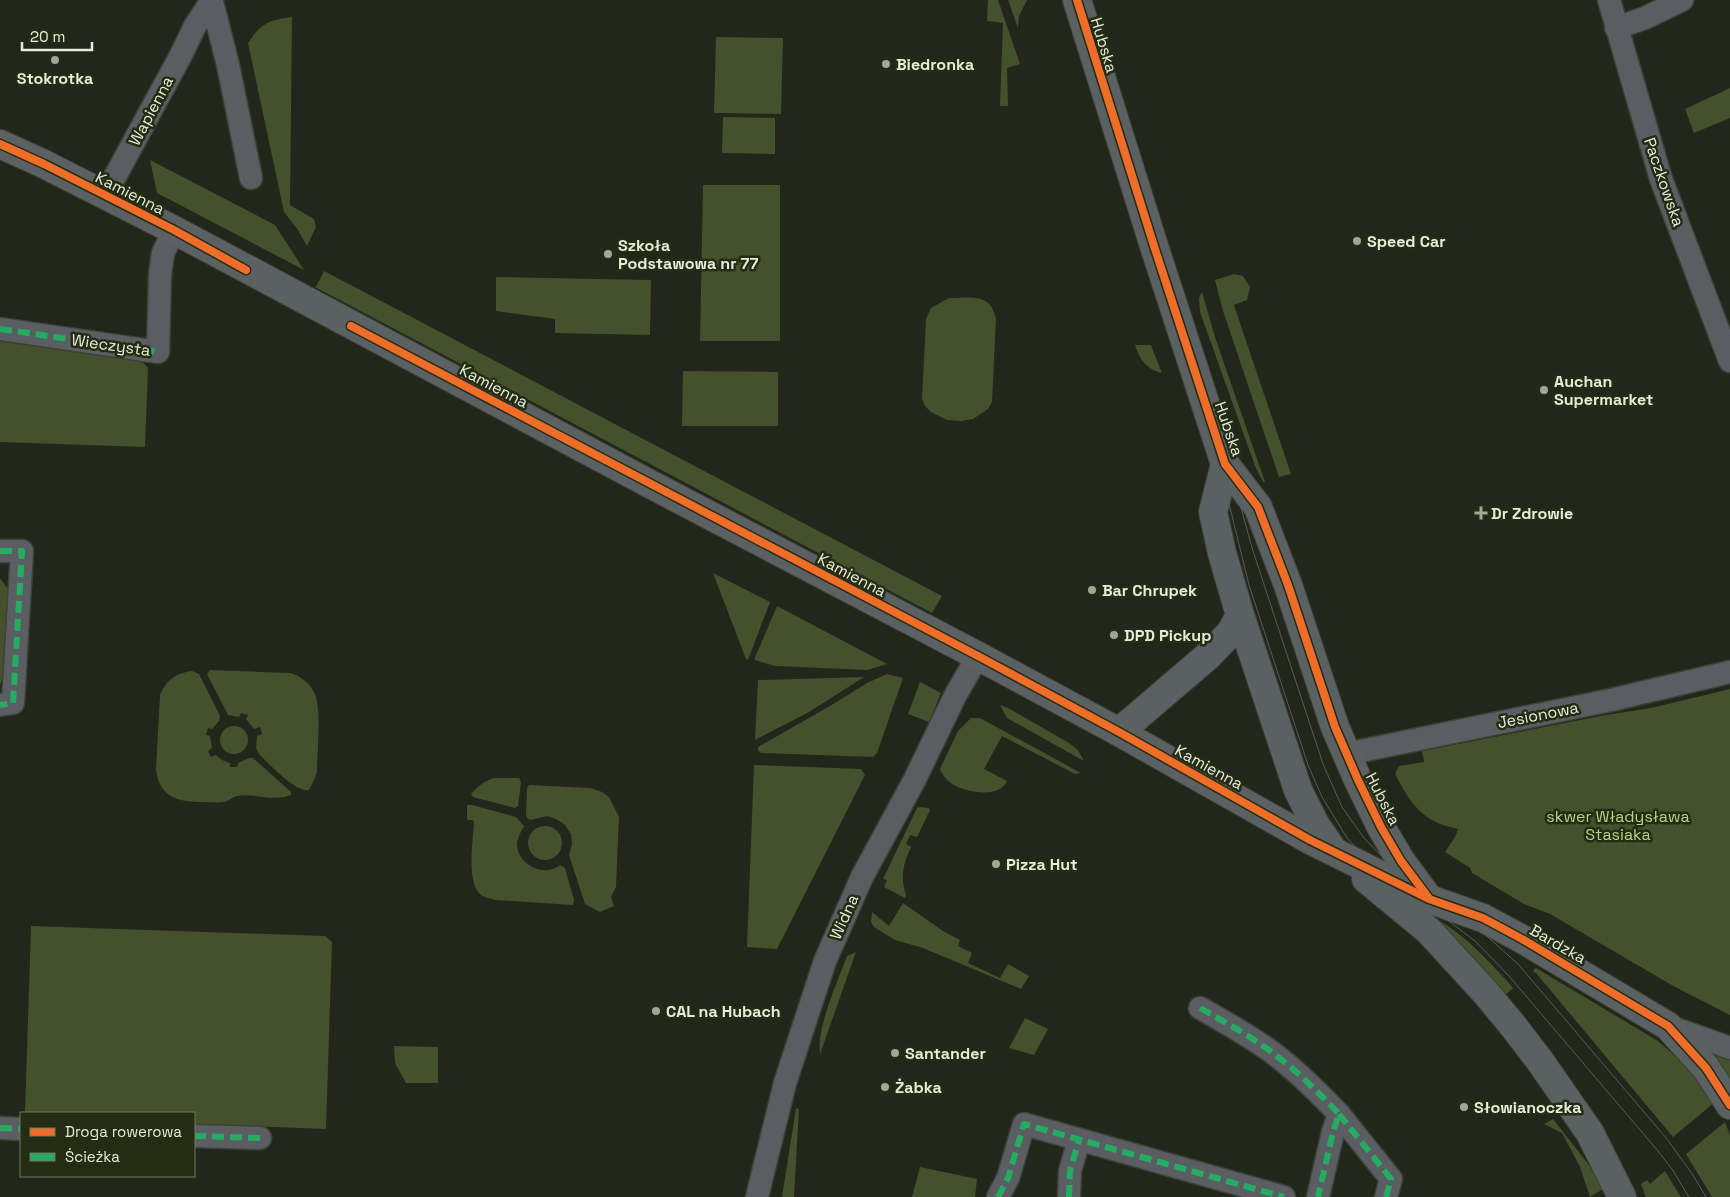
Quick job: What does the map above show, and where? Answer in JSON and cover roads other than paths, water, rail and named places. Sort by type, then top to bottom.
[{"type":"street","name":"Hubska","points":[[1077,0],[1225,464],[1258,506],[1288,585],[1335,727],[1346,754],[1381,827],[1401,861],[1429,899]]},
{"type":"street","name":"Paczkowska","points":[[1608,0],[1661,179],[1730,361]]},
{"type":"street","points":[[1616,28],[1644,18],[1682,0]]},
{"type":"street","points":[[212,1],[228,65],[251,178]]},
{"type":"street","name":"Wapienna","points":[[105,196],[195,26],[212,1]]},
{"type":"street","name":"Kamienna","points":[[0,144],[44,164],[174,230],[626,472],[978,656],[1119,732],[1337,854]]},
{"type":"street","name":"Wieczysta","points":[[0,329],[158,352],[160,275],[163,253],[174,230]]},
{"type":"street","name":"Hubska","points":[[1225,464],[1214,512],[1222,553],[1240,615],[1298,790],[1315,824],[1337,854]]},
{"type":"street","points":[[0,551],[22,551],[13,703],[0,705]]},
{"type":"street","points":[[1119,732],[1209,654],[1230,632],[1240,615]]},
{"type":"street","name":"Widna","points":[[757,1197],[785,1084],[825,961],[862,877],[915,779],[955,696],[978,656]]},
{"type":"street","name":"Jesionowa","points":[[1346,754],[1611,700],[1730,672]]},
{"type":"street","points":[[1337,854],[1429,931],[1491,999],[1569,1101],[1590,1133],[1622,1197]]},
{"type":"street","name":"Bardzka","points":[[1337,854],[1429,899],[1488,920],[1572,967],[1668,1026],[1706,1068],[1730,1105]]},
{"type":"street","points":[[1200,1008],[1246,1034],[1274,1054],[1316,1089],[1391,1180],[1386,1197]]},
{"type":"street","points":[[1668,1026],[1730,1048]]},
{"type":"street","points":[[1318,1197],[1338,1114]]},
{"type":"street","points":[[998,1197],[1008,1178],[1024,1124],[1284,1197]]},
{"type":"street","points":[[0,1128],[20,1129]]},
{"type":"street","points":[[195,1136],[260,1138]]},
{"type":"street","points":[[1069,1197],[1070,1171],[1079,1140]]},
{"type":"tram line","points":[[1070,0],[1224,483],[1249,585],[1308,765],[1322,797],[1347,838],[1375,868],[1404,892],[1437,912],[1475,941],[1509,976],[1658,1151],[1672,1169],[1689,1197]]},
{"type":"tram line","points":[[1080,0],[1118,123],[1218,426],[1253,551],[1323,764],[1342,807],[1364,838],[1391,866],[1479,929],[1518,964],[1667,1139],[1706,1197]]},
{"type":"place","name":"Stokrotka","points":[[55,60]]},
{"type":"place","name":"Biedronka","points":[[886,64]]},
{"type":"place","name":"Speed Car","points":[[1357,241]]},
{"type":"place","name":"Szkoła Podstawowa nr 77","points":[[608,254]]},
{"type":"place","name":"Auchan Supermarket","points":[[1544,390]]},
{"type":"place","name":"Dr Zdrowie","points":[[1481,513]]},
{"type":"place","name":"Bar Chrupek","points":[[1092,590]]},
{"type":"place","name":"DPD Pickup","points":[[1114,635]]},
{"type":"place","name":"Pizza Hut","points":[[996,864]]},
{"type":"place","name":"CAL na Hubach","points":[[656,1011]]},
{"type":"place","name":"Santander","points":[[895,1053]]},
{"type":"place","name":"Żabka","points":[[885,1087]]},
{"type":"place","name":"Słowianoczka","points":[[1464,1107]]},
{"type":"park label","name":"skwer Władysława Stasiaka","points":[[1618,825]]}]
